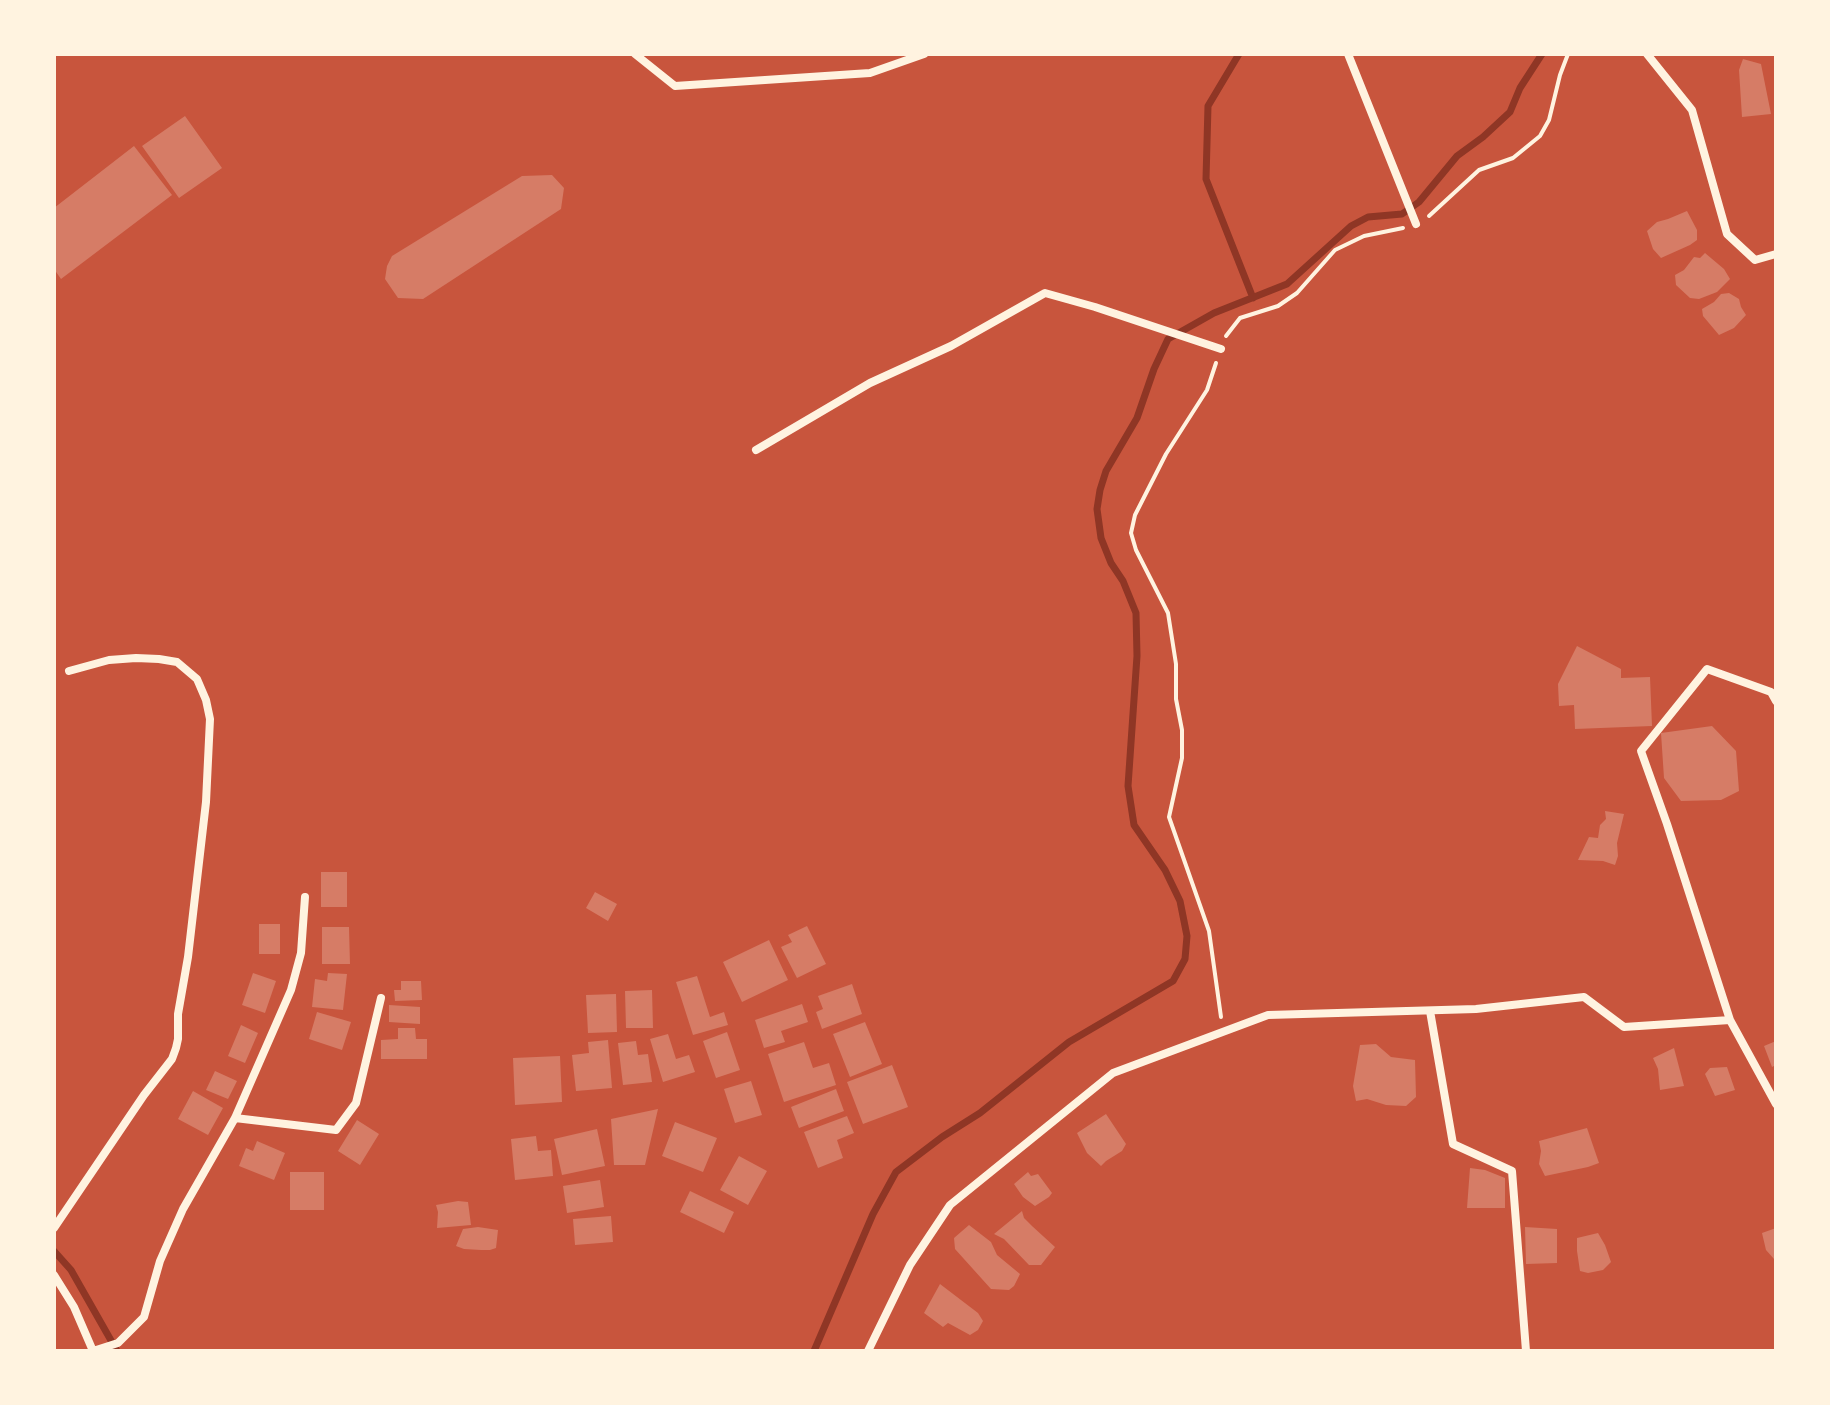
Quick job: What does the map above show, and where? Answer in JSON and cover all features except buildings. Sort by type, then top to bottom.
[{"type":"street","points":[[635,54],[675,86],[870,73],[924,54]]},
{"type":"street","points":[[1348,54],[1416,224]]},
{"type":"street","points":[[1647,54],[1692,110],[1727,234],[1755,260],[1776,254]]},
{"type":"street","points":[[756,450],[870,383],[951,346],[1045,293],[1221,349]]},
{"type":"street","points":[[54,1228],[172,1059],[178,1039],[178,1014],[188,957],[206,802],[210,719],[197,679],[177,662],[136,658],[109,660],[69,671]]},
{"type":"street","points":[[1776,701],[1771,692],[1707,669],[1641,751],[1730,1020],[1776,1104]]},
{"type":"street","points":[[54,1275],[74,1307],[93,1351],[114,1344],[144,1317],[160,1261],[183,1209],[235,1118],[291,990],[301,953],[305,897]]},
{"type":"street","points":[[868,1351],[910,1265],[950,1205],[1113,1073],[1268,1015],[1476,1009],[1584,997],[1624,1027],[1730,1020]]},
{"type":"street","points":[[235,1118],[336,1130],[356,1103],[381,998]]},
{"type":"street","points":[[1430,1011],[1453,1144],[1512,1171],[1526,1351]]},
{"type":"path","points":[[1223,1031],[1209,931],[1169,817],[1182,758],[1176,664],[1168,613],[1136,550],[1131,533],[1135,515],[1207,390],[1228,331],[1240,318],[1278,306],[1297,293],[1335,250],[1364,236],[1416,224],[1479,170],[1513,158],[1540,136],[1549,120],[1568,54]]},
{"type":"waterway","points":[[1239,54],[1208,106],[1206,179],[1253,298]]},
{"type":"waterway","points":[[814,1351],[873,1214],[896,1172],[980,1113],[1069,1042],[1173,981],[1185,959],[1187,936],[1180,901],[1165,870],[1134,825],[1128,786],[1137,656],[1136,613],[1101,538],[1097,509],[1106,471],[1137,418],[1168,339],[1214,313],[1287,284],[1351,226],[1368,217],[1402,214],[1419,202],[1457,156],[1510,112],[1520,88],[1542,54]]},
{"type":"waterway","points":[[54,1251],[71,1270],[117,1351]]}]
